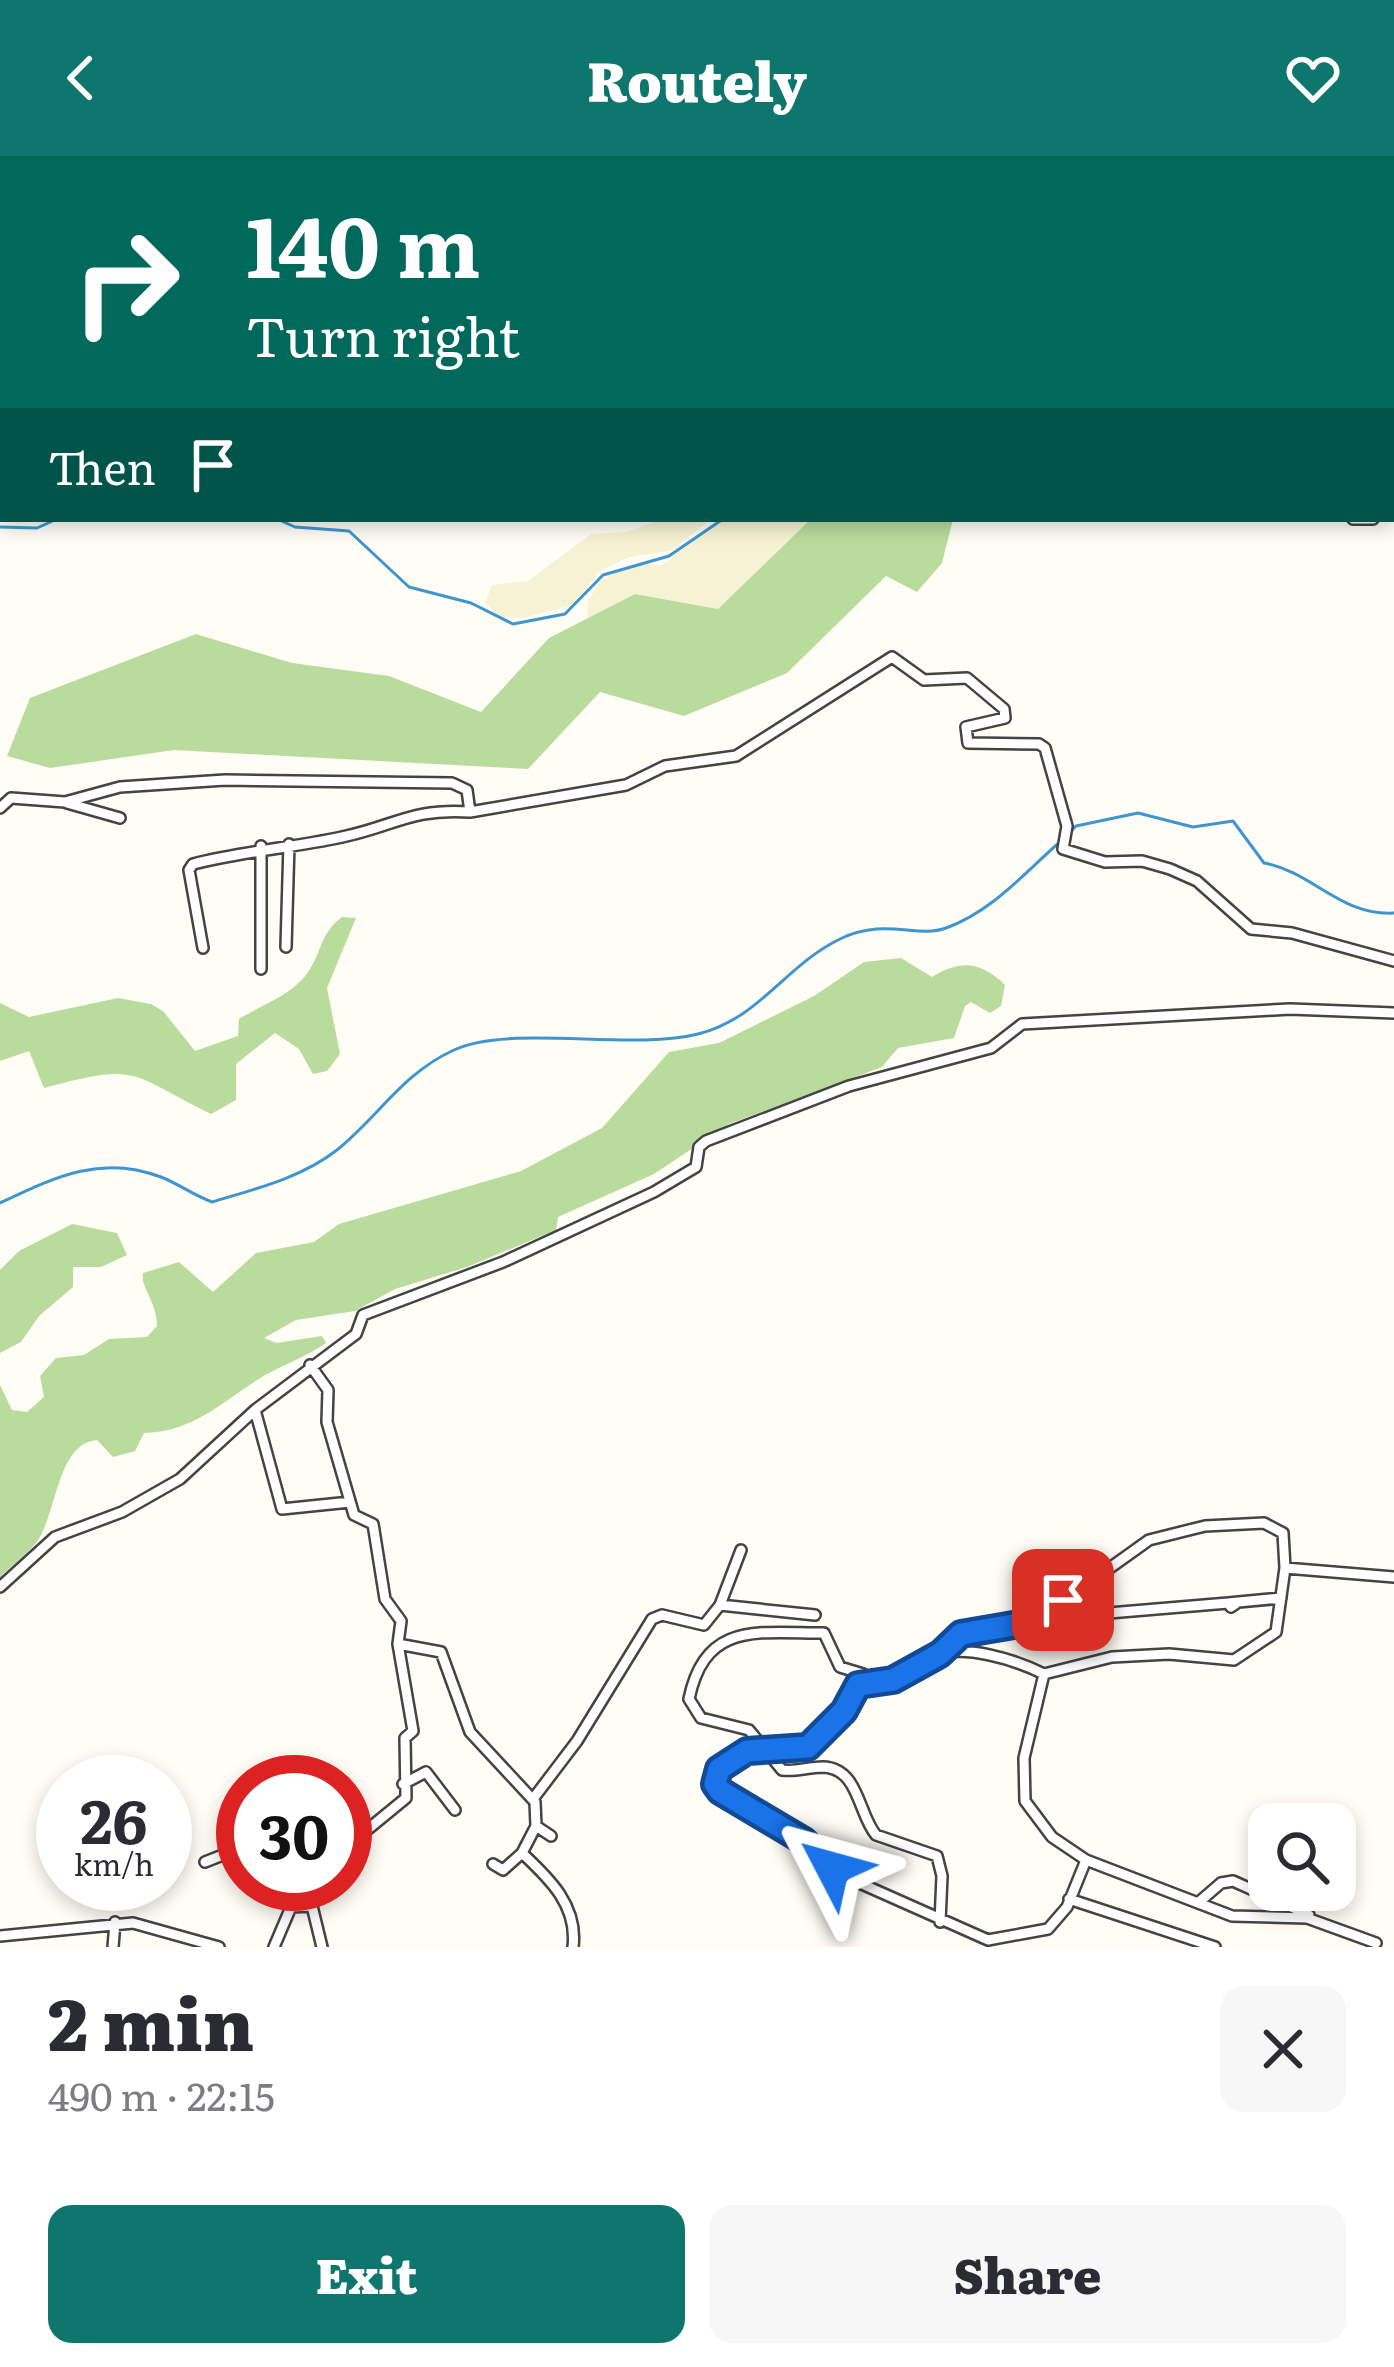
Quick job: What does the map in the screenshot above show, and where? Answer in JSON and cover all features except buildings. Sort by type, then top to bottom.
[{"type":"street","points":[[203,948],[190,867],[261,846],[354,834],[415,811],[470,812],[626,785],[665,766],[736,756],[892,657],[925,680],[967,679],[1004,709],[1005,718],[966,728],[968,743],[1045,748],[1067,826],[1063,849],[1105,862],[1142,861],[1171,869],[1197,881],[1251,929],[1292,933],[1394,962]]},
{"type":"street","points":[[65,802],[120,787],[206,781],[452,782],[467,790],[470,812]]},
{"type":"street","points":[[0,808],[14,798],[65,802],[120,818]]},
{"type":"street","points":[[286,947],[289,844]]},
{"type":"street","points":[[260,969],[261,846]]},
{"type":"street","points":[[0,1587],[55,1537],[122,1512],[180,1479],[255,1410],[357,1332],[363,1315],[503,1262],[667,1186],[696,1167],[703,1143],[849,1086],[992,1048],[1015,1026],[1268,1010],[1394,1013]]},
{"type":"street","points":[[310,1365],[328,1390],[327,1422],[350,1502],[357,1519],[373,1524],[385,1599],[400,1621],[403,1684],[414,1715],[413,1731],[405,1738],[406,1798],[372,1826]]},
{"type":"street","points":[[255,1410],[282,1509],[350,1502]]},
{"type":"street","points":[[940,1654],[1010,1658],[1044,1674],[1112,1657],[1169,1654],[1234,1660],[1276,1632],[1285,1568],[1283,1533],[1273,1526],[1205,1526],[1149,1540],[1031,1622],[961,1634],[940,1654],[893,1680],[858,1685],[844,1711],[808,1747],[762,1748],[727,1761],[716,1776],[720,1791],[804,1841],[843,1874],[988,1940],[1016,1939],[1048,1929],[1061,1918],[1086,1860]]},
{"type":"street","points":[[533,1799],[577,1741],[652,1619],[662,1615],[704,1625],[720,1605],[741,1550]]},
{"type":"street","points":[[1285,1568],[1394,1577]]},
{"type":"street","points":[[1097,1614],[1281,1598]]},
{"type":"street","points":[[720,1605],[815,1615]]},
{"type":"street","points":[[871,1683],[863,1674],[840,1666],[824,1633],[720,1640],[706,1654],[689,1693],[690,1706],[706,1720],[749,1730],[782,1770],[825,1767],[840,1773],[857,1793],[876,1835],[937,1856],[942,1876],[940,1922]]},
{"type":"street","points":[[398,1644],[441,1652],[470,1732],[533,1799],[536,1826],[522,1852],[503,1870],[493,1864]]},
{"type":"street","points":[[1044,1674],[1024,1758],[1024,1801],[1052,1837],[1086,1860],[1232,1916],[1319,1921]]},
{"type":"street","points":[[403,1784],[426,1772],[455,1810]]},
{"type":"street","points":[[536,1826],[551,1836]]},
{"type":"street","points":[[522,1852],[541,1868],[574,1914],[573,1947]]},
{"type":"street","points":[[205,1862],[216,1857]]},
{"type":"street","points":[[1199,1902],[1221,1883],[1233,1881],[1377,1945],[1394,1940]]},
{"type":"street","points":[[1069,1898],[1215,1947]]},
{"type":"street","points":[[274,1947],[291,1911]]},
{"type":"street","points":[[313,1911],[322,1947]]},
{"type":"street","points":[[113,1947],[115,1922]]},
{"type":"street","points":[[0,1936],[115,1922],[168,1930],[219,1947]]},
{"type":"street","points":[[166,1947],[168,1930]]},
{"type":"shaded area","points":[[655,522],[707,522],[671,551],[630,557],[601,570],[572,605],[524,618],[500,617],[485,603],[492,585],[528,581],[591,534],[627,532]]},
{"type":"shaded area","points":[[718,522],[808,522],[718,609],[635,594],[587,619],[588,601],[600,581],[632,565],[663,565]]},
{"type":"green space","points":[[808,522],[952,522],[942,563],[917,592],[886,576],[787,673],[684,716],[600,692],[528,769],[174,750],[50,768],[7,756],[30,698],[196,634],[292,663],[389,676],[481,712],[549,638],[635,594],[718,609]]},
{"type":"green space","points":[[342,917],[356,918],[327,988],[340,1054],[327,1071],[313,1074],[299,1049],[275,1033],[236,1064],[236,1100],[211,1114],[132,1076],[99,1075],[44,1088],[29,1051],[0,1061],[0,1003],[29,1017],[118,998],[163,1011],[195,1051],[238,1036],[239,1019],[284,994],[306,975],[329,930]]},
{"type":"green space","points":[[901,958],[932,977],[962,966],[988,972],[1005,985],[1001,1006],[990,1013],[971,1002],[965,1006],[954,1038],[898,1048],[882,1067],[729,1124],[654,1174],[558,1217],[556,1230],[467,1267],[395,1289],[355,1311],[296,1320],[264,1338],[276,1343],[322,1336],[326,1343],[191,1422],[144,1433],[135,1451],[113,1457],[97,1440],[84,1444],[65,1467],[36,1543],[0,1577],[0,1385],[12,1410],[27,1412],[44,1397],[40,1376],[56,1358],[84,1355],[109,1339],[147,1337],[157,1326],[143,1273],[179,1262],[213,1292],[256,1253],[314,1242],[339,1224],[521,1171],[602,1128],[669,1052],[719,1043],[814,996],[864,962]]},
{"type":"green space","points":[[72,1224],[117,1233],[127,1255],[101,1267],[73,1267],[73,1287],[39,1316],[21,1342],[0,1353],[0,1270],[19,1251]]},
{"type":"waterway","points":[[0,527],[37,528],[50,522]]},
{"type":"waterway","points":[[284,522],[349,531],[409,587],[471,603],[513,624],[565,614],[603,575],[669,556],[719,522]]},
{"type":"waterway","points":[[1068,834],[1076,826],[1138,813],[1193,827],[1233,821],[1264,863],[1358,908],[1394,913]]},
{"type":"waterway","points":[[0,1203],[59,1177],[98,1168],[139,1170],[212,1202],[261,1187],[337,1150],[420,1071],[454,1050],[506,1039],[671,1039],[719,1027],[840,939],[872,930],[935,931],[963,921],[1008,890],[1061,841]]},
{"type":"route","points":[[832,1868],[804,1841],[720,1791],[715,1784],[719,1769],[747,1751],[808,1747],[844,1711],[858,1685],[893,1680],[940,1654],[948,1641],[961,1634],[1031,1622],[1063,1600]]}]
